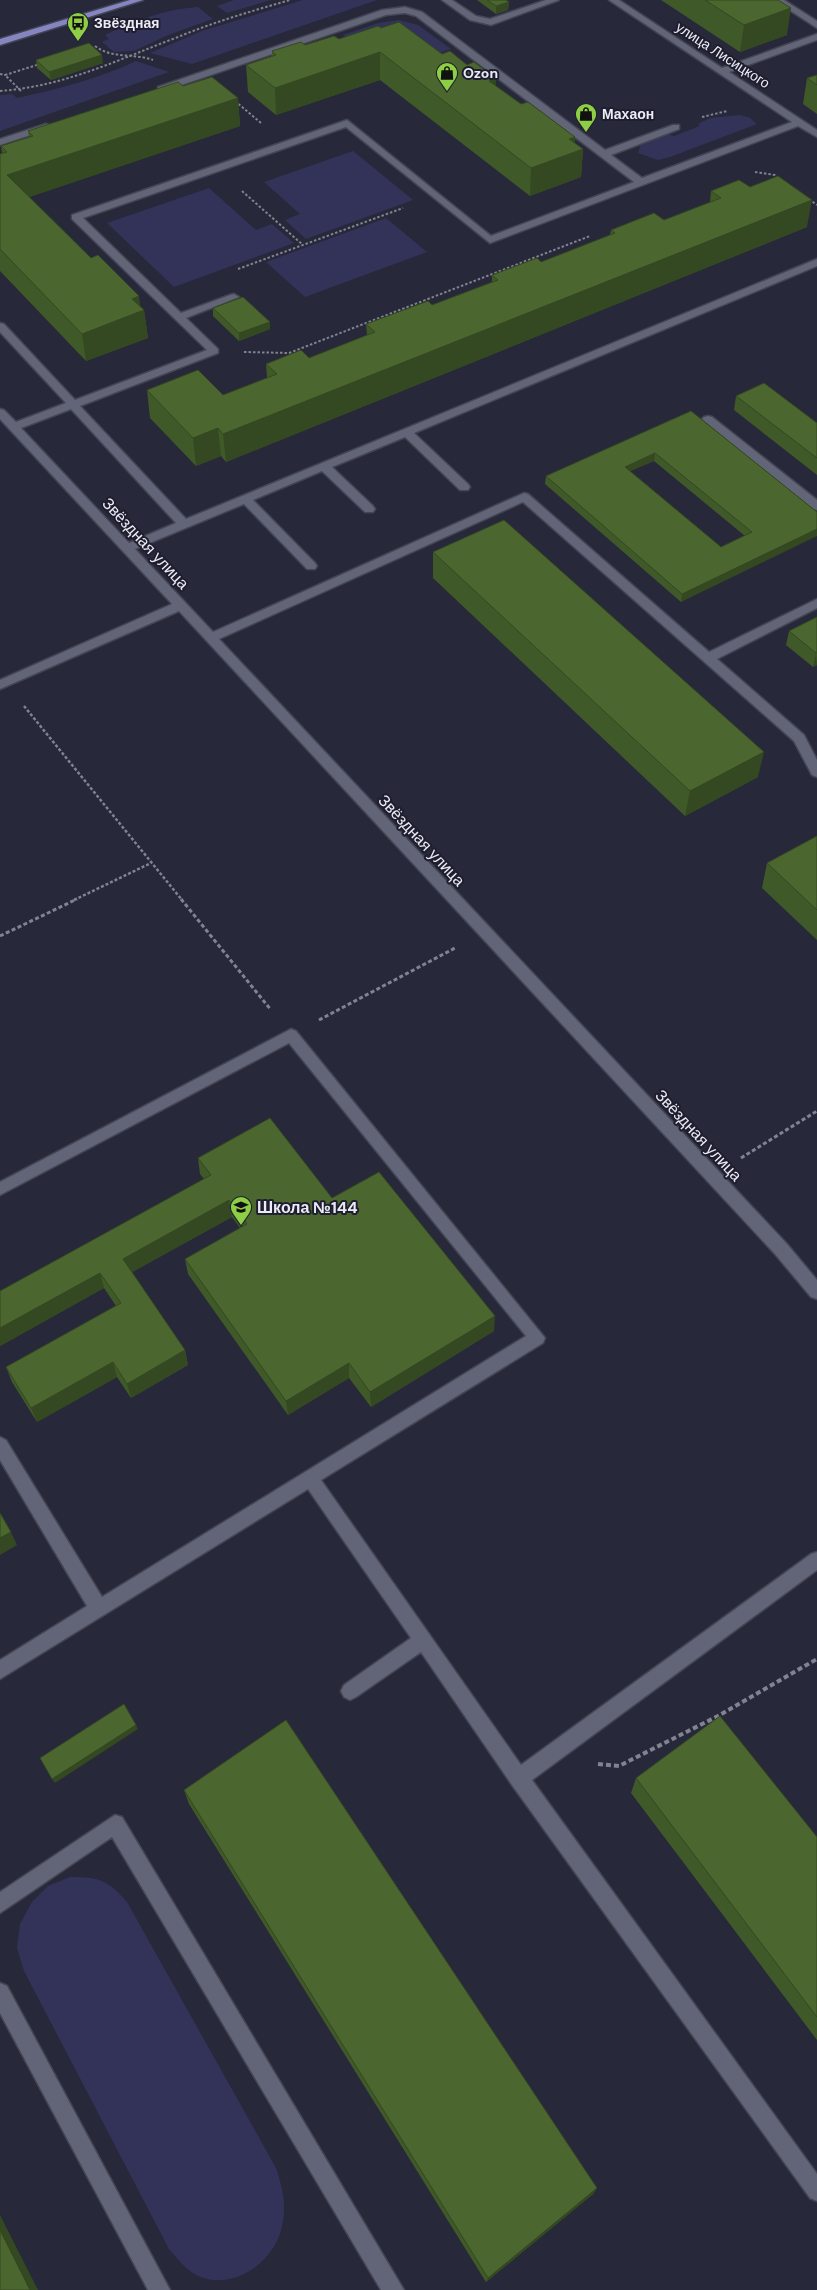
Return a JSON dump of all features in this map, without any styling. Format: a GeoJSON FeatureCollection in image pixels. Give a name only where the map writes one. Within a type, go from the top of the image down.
{"type":"FeatureCollection","features":[{"type":"Feature","properties":{"kind":"main road"},"geometry":{"type":"LineString","coordinates":[[0,42],[140,0]]}},
{"type":"Feature","properties":{"kind":"street"},"geometry":{"type":"LineString","coordinates":[[446,0],[478,21],[491,22],[555,0]]}},
{"type":"Feature","properties":{"kind":"street","name":"улица Лисицкого"},"geometry":{"type":"LineString","coordinates":[[613,0],[817,134]]}},
{"type":"Feature","properties":{"kind":"street"},"geometry":{"type":"LineString","coordinates":[[778,0],[815,21]]}},
{"type":"Feature","properties":{"kind":"street"},"geometry":{"type":"LineString","coordinates":[[149,93],[385,12],[405,10],[419,14],[641,182]]}},
{"type":"Feature","properties":{"kind":"street"},"geometry":{"type":"LineString","coordinates":[[722,72],[817,37]]}},
{"type":"Feature","properties":{"kind":"street"},"geometry":{"type":"LineString","coordinates":[[14,427],[214,351],[76,217],[347,123],[490,240],[799,122]]}},
{"type":"Feature","properties":{"kind":"street"},"geometry":{"type":"LineString","coordinates":[[0,142],[56,124]]}},
{"type":"Feature","properties":{"kind":"street"},"geometry":{"type":"LineString","coordinates":[[604,154],[676,127]]}},
{"type":"Feature","properties":{"kind":"street"},"geometry":{"type":"LineString","coordinates":[[126,548],[817,262]]}},
{"type":"Feature","properties":{"kind":"street"},"geometry":{"type":"LineString","coordinates":[[179,317],[234,296]]}},
{"type":"Feature","properties":{"kind":"street"},"geometry":{"type":"LineString","coordinates":[[0,326],[184,524]]}},
{"type":"Feature","properties":{"kind":"street","name":"Звёздная улица"},"geometry":{"type":"LineString","coordinates":[[0,412],[483,932],[781,1249],[817,1292]]}},
{"type":"Feature","properties":{"kind":"street"},"geometry":{"type":"LineString","coordinates":[[708,419],[817,506]]}},
{"type":"Feature","properties":{"kind":"street"},"geometry":{"type":"LineString","coordinates":[[406,432],[464,487]]}},
{"type":"Feature","properties":{"kind":"street"},"geometry":{"type":"LineString","coordinates":[[324,466],[369,509]]}},
{"type":"Feature","properties":{"kind":"street"},"geometry":{"type":"LineString","coordinates":[[211,638],[524,497],[799,738],[817,772]]}},
{"type":"Feature","properties":{"kind":"street"},"geometry":{"type":"LineString","coordinates":[[245,498],[311,566]]}},
{"type":"Feature","properties":{"kind":"street"},"geometry":{"type":"LineString","coordinates":[[708,658],[817,603]]}},
{"type":"Feature","properties":{"kind":"street"},"geometry":{"type":"LineString","coordinates":[[3,684],[181,605]]}},
{"type":"Feature","properties":{"kind":"street"},"geometry":{"type":"LineString","coordinates":[[0,1189],[291,1035],[536,1338],[0,1670]]}},
{"type":"Feature","properties":{"kind":"street"},"geometry":{"type":"LineString","coordinates":[[0,1445],[99,1609]]}},
{"type":"Feature","properties":{"kind":"street"},"geometry":{"type":"LineString","coordinates":[[310,1478],[519,1778],[817,2190]]}},
{"type":"Feature","properties":{"kind":"street"},"geometry":{"type":"LineString","coordinates":[[519,1778],[817,1560]]}},
{"type":"Feature","properties":{"kind":"street"},"geometry":{"type":"LineString","coordinates":[[350,1691],[423,1640]]}},
{"type":"Feature","properties":{"kind":"street"},"geometry":{"type":"LineString","coordinates":[[0,1903],[115,1824],[393,2290]]}},
{"type":"Feature","properties":{"kind":"street"},"geometry":{"type":"LineString","coordinates":[[0,1993],[159,2290]]}},
{"type":"Feature","properties":{"kind":"path"},"geometry":{"type":"LineString","coordinates":[[0,91],[21,90],[102,69],[174,38],[290,0]]}},
{"type":"Feature","properties":{"kind":"path"},"geometry":{"type":"LineString","coordinates":[[87,49],[95,46],[103,53],[116,56],[135,55]]}},
{"type":"Feature","properties":{"kind":"path"},"geometry":{"type":"LineString","coordinates":[[0,74],[5,75],[43,63]]}},
{"type":"Feature","properties":{"kind":"path"},"geometry":{"type":"LineString","coordinates":[[5,75],[21,90]]}},
{"type":"Feature","properties":{"kind":"path"},"geometry":{"type":"LineString","coordinates":[[204,75],[286,144]]}},
{"type":"Feature","properties":{"kind":"path"},"geometry":{"type":"LineString","coordinates":[[676,127],[717,113],[772,104]]}},
{"type":"Feature","properties":{"kind":"path"},"geometry":{"type":"LineString","coordinates":[[217,169],[303,245]]}},
{"type":"Feature","properties":{"kind":"path"},"geometry":{"type":"LineString","coordinates":[[747,175],[755,172],[775,175],[782,180]]}},
{"type":"Feature","properties":{"kind":"path"},"geometry":{"type":"LineString","coordinates":[[803,195],[817,205]]}},
{"type":"Feature","properties":{"kind":"path"},"geometry":{"type":"LineString","coordinates":[[231,271],[436,196]]}},
{"type":"Feature","properties":{"kind":"path"},"geometry":{"type":"LineString","coordinates":[[214,351],[289,353],[593,235]]}},
{"type":"Feature","properties":{"kind":"path"},"geometry":{"type":"LineString","coordinates":[[3,684],[291,1035],[483,932]]}},
{"type":"Feature","properties":{"kind":"path"},"geometry":{"type":"LineString","coordinates":[[0,936],[151,863]]}},
{"type":"Feature","properties":{"kind":"path"},"geometry":{"type":"LineString","coordinates":[[713,1176],[817,1111]]}},
{"type":"Feature","properties":{"kind":"path"},"geometry":{"type":"LineString","coordinates":[[546,1759],[619,1766],[718,1716],[817,1659]]}},
{"type":"Feature","properties":{"kind":"shaded area"},"geometry":{"type":"Polygon","coordinates":[[[234,0],[271,0],[227,13],[217,6],[234,0]]]}},
{"type":"Feature","properties":{"kind":"shaded area"},"geometry":{"type":"Polygon","coordinates":[[[303,0],[377,0],[192,64],[150,53],[202,31],[303,0]]]}},
{"type":"Feature","properties":{"kind":"shaded area"},"geometry":{"type":"Polygon","coordinates":[[[198,7],[213,19],[168,35],[134,51],[114,52],[102,42],[109,39],[105,35],[139,21],[173,10],[198,7]]]}},
{"type":"Feature","properties":{"kind":"shaded area"},"geometry":{"type":"Polygon","coordinates":[[[399,20],[418,25],[451,49],[427,57],[364,51],[343,35],[378,23],[399,20]]]}},
{"type":"Feature","properties":{"kind":"shaded area"},"geometry":{"type":"Polygon","coordinates":[[[136,61],[169,72],[0,131],[0,95],[12,94],[17,98],[48,91],[78,83],[136,61]]]}},
{"type":"Feature","properties":{"kind":"shaded area"},"geometry":{"type":"Polygon","coordinates":[[[740,115],[750,118],[757,124],[658,160],[638,153],[641,144],[668,134],[674,136],[700,126],[698,124],[710,118],[740,115]]]}},
{"type":"Feature","properties":{"kind":"shaded area"},"geometry":{"type":"Polygon","coordinates":[[[353,151],[413,200],[306,239],[285,220],[300,214],[264,182],[353,151]]]}},
{"type":"Feature","properties":{"kind":"shaded area"},"geometry":{"type":"Polygon","coordinates":[[[209,188],[256,230],[272,224],[294,243],[174,287],[107,223],[209,188]]]}},
{"type":"Feature","properties":{"kind":"shaded area"},"geometry":{"type":"Polygon","coordinates":[[[386,218],[427,252],[305,297],[266,262],[386,218]]]}},
{"type":"Feature","properties":{"kind":"shaded area"},"geometry":{"type":"Polygon","coordinates":[[[70,1877],[102,1881],[114,1889],[127,1902],[276,2168],[284,2201],[284,2214],[280,2234],[267,2256],[246,2273],[234,2278],[207,2279],[195,2274],[186,2267],[169,2249],[24,1971],[17,1948],[20,1924],[32,1902],[48,1886],[70,1877]]]}},
{"type":"Feature","properties":{"kind":"building"},"geometry":{"type":"Polygon","coordinates":[[[487,0],[506,0],[509,2],[496,6],[487,0]]]}},
{"type":"Feature","properties":{"kind":"building"},"geometry":{"type":"Polygon","coordinates":[[[705,0],[778,0],[791,8],[744,25],[705,0]]]}},
{"type":"Feature","properties":{"kind":"building"},"geometry":{"type":"Polygon","coordinates":[[[399,22],[442,54],[450,51],[467,65],[474,62],[496,79],[489,81],[521,104],[528,102],[575,137],[569,139],[583,149],[531,168],[380,52],[275,88],[246,65],[276,55],[272,51],[301,42],[305,45],[334,36],[339,39],[378,26],[381,28],[399,22]]]}},
{"type":"Feature","properties":{"kind":"building"},"geometry":{"type":"Polygon","coordinates":[[[89,43],[102,55],[49,72],[36,60],[89,43]]]}},
{"type":"Feature","properties":{"kind":"building"},"geometry":{"type":"Polygon","coordinates":[[[817,75],[817,85],[807,78],[817,75]]]}},
{"type":"Feature","properties":{"kind":"building"},"geometry":{"type":"Polygon","coordinates":[[[212,77],[238,98],[7,175],[91,258],[98,255],[139,296],[132,299],[144,310],[82,334],[0,249],[0,154],[7,152],[1,146],[33,136],[28,131],[178,82],[183,86],[212,77]]]}},
{"type":"Feature","properties":{"kind":"building"},"geometry":{"type":"Polygon","coordinates":[[[778,176],[812,200],[223,434],[218,428],[193,438],[147,390],[198,370],[223,395],[277,374],[266,364],[301,350],[309,358],[375,332],[366,324],[428,301],[432,305],[498,280],[492,275],[537,258],[541,262],[615,233],[611,230],[654,213],[664,220],[721,198],[711,191],[739,180],[750,187],[778,176]]]}},
{"type":"Feature","properties":{"kind":"building"},"geometry":{"type":"Polygon","coordinates":[[[243,297],[270,322],[239,333],[213,308],[243,297]]]}},
{"type":"Feature","properties":{"kind":"building"},"geometry":{"type":"Polygon","coordinates":[[[764,383],[817,423],[817,458],[736,396],[764,383]]]}},
{"type":"Feature","properties":{"kind":"building"},"geometry":{"type":"Polygon","coordinates":[[[691,411],[817,512],[817,529],[682,594],[546,476],[691,411]],[[655,453],[625,467],[721,547],[752,532],[655,453]]]}},
{"type":"Feature","properties":{"kind":"building"},"geometry":{"type":"Polygon","coordinates":[[[504,520],[764,752],[690,791],[433,552],[504,520]]]}},
{"type":"Feature","properties":{"kind":"building"},"geometry":{"type":"Polygon","coordinates":[[[817,617],[817,653],[816,653],[789,631],[817,617]]]}},
{"type":"Feature","properties":{"kind":"building"},"geometry":{"type":"Polygon","coordinates":[[[817,836],[817,910],[767,863],[817,836]]]}},
{"type":"Feature","properties":{"kind":"building"},"geometry":{"type":"Polygon","coordinates":[[[270,1118],[332,1198],[379,1172],[495,1316],[370,1392],[349,1363],[286,1401],[185,1259],[247,1224],[229,1200],[123,1259],[185,1350],[127,1384],[113,1362],[31,1408],[6,1367],[121,1303],[100,1273],[0,1328],[0,1291],[211,1175],[198,1158],[270,1118]]]}},
{"type":"Feature","properties":{"kind":"building"},"geometry":{"type":"Polygon","coordinates":[[[0,1513],[11,1532],[0,1538],[0,1513]]]}},
{"type":"Feature","properties":{"kind":"building"},"geometry":{"type":"Polygon","coordinates":[[[124,1704],[136,1725],[52,1779],[40,1758],[124,1704]]]}},
{"type":"Feature","properties":{"kind":"building"},"geometry":{"type":"Polygon","coordinates":[[[720,1716],[817,1837],[817,2017],[636,1778],[720,1716]]]}},
{"type":"Feature","properties":{"kind":"building"},"geometry":{"type":"Polygon","coordinates":[[[286,1720],[597,2188],[488,2278],[184,1790],[286,1720]]]}},
{"type":"Feature","properties":{"kind":"building"},"geometry":{"type":"Polygon","coordinates":[[[0,2230],[30,2290],[0,2290],[0,2230]]]}},
{"type":"Feature","properties":{"kind":"place","name":"Звёздная"},"geometry":{"type":"Point","coordinates":[78,42]}},
{"type":"Feature","properties":{"kind":"place","name":"Ozon"},"geometry":{"type":"Point","coordinates":[447,92]}},
{"type":"Feature","properties":{"kind":"place","name":"Махаон"},"geometry":{"type":"Point","coordinates":[586,133]}},
{"type":"Feature","properties":{"kind":"place","name":"Школа №144"},"geometry":{"type":"Point","coordinates":[241,1226]}}]}
